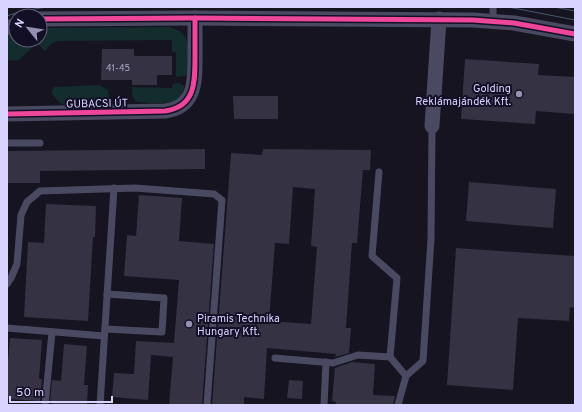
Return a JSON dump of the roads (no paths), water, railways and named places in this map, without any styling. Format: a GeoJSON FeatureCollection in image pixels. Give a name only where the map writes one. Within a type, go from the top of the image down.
{"type":"FeatureCollection","features":[{"type":"Feature","properties":{"kind":"street"},"geometry":{"type":"LineString","coordinates":[[48,19],[439,19],[493,14],[514,23],[575,34]]}},
{"type":"Feature","properties":{"kind":"street","name":"GUBACSI ÚT"},"geometry":{"type":"LineString","coordinates":[[7,114],[176,110],[185,103],[192,93],[195,82],[195,18]]}},
{"type":"Feature","properties":{"kind":"street"},"geometry":{"type":"LineString","coordinates":[[432,126],[439,19]]}},
{"type":"Feature","properties":{"kind":"lane"},"geometry":{"type":"LineString","coordinates":[[398,405],[406,376],[423,361],[431,239],[432,126]]}},
{"type":"Feature","properties":{"kind":"lane"},"geometry":{"type":"LineString","coordinates":[[7,143],[40,143]]}},
{"type":"Feature","properties":{"kind":"lane"},"geometry":{"type":"LineString","coordinates":[[379,172],[372,256],[398,278],[390,357],[406,376]]}},
{"type":"Feature","properties":{"kind":"lane"},"geometry":{"type":"LineString","coordinates":[[100,405],[114,188]]}},
{"type":"Feature","properties":{"kind":"lane"},"geometry":{"type":"LineString","coordinates":[[7,284],[17,264],[21,215],[27,202],[40,191],[135,188],[214,194],[222,200],[207,405]]}},
{"type":"Feature","properties":{"kind":"lane"},"geometry":{"type":"LineString","coordinates":[[7,328],[52,332],[162,332],[164,298],[107,294]]}},
{"type":"Feature","properties":{"kind":"lane"},"geometry":{"type":"LineString","coordinates":[[46,405],[52,332]]}},
{"type":"Feature","properties":{"kind":"lane"},"geometry":{"type":"LineString","coordinates":[[275,358],[333,363],[358,355],[390,357]]}},
{"type":"Feature","properties":{"kind":"lane"},"geometry":{"type":"LineString","coordinates":[[324,405],[326,362]]}},
{"type":"Feature","properties":{"kind":"tram line"},"geometry":{"type":"LineString","coordinates":[[7,16],[22,11],[47,7]]}},
{"type":"Feature","properties":{"kind":"tram line"},"geometry":{"type":"LineString","coordinates":[[508,7],[575,20]]}},
{"type":"Feature","properties":{"kind":"tram line"},"geometry":{"type":"LineString","coordinates":[[554,7],[575,11]]}},
{"type":"Feature","properties":{"kind":"place","name":"Golding Reklámajándék Kft."},"geometry":{"type":"Point","coordinates":[519,94]}},
{"type":"Feature","properties":{"kind":"place","name":"Piramis Technika Hungary Kft."},"geometry":{"type":"Point","coordinates":[189,324]}}]}
